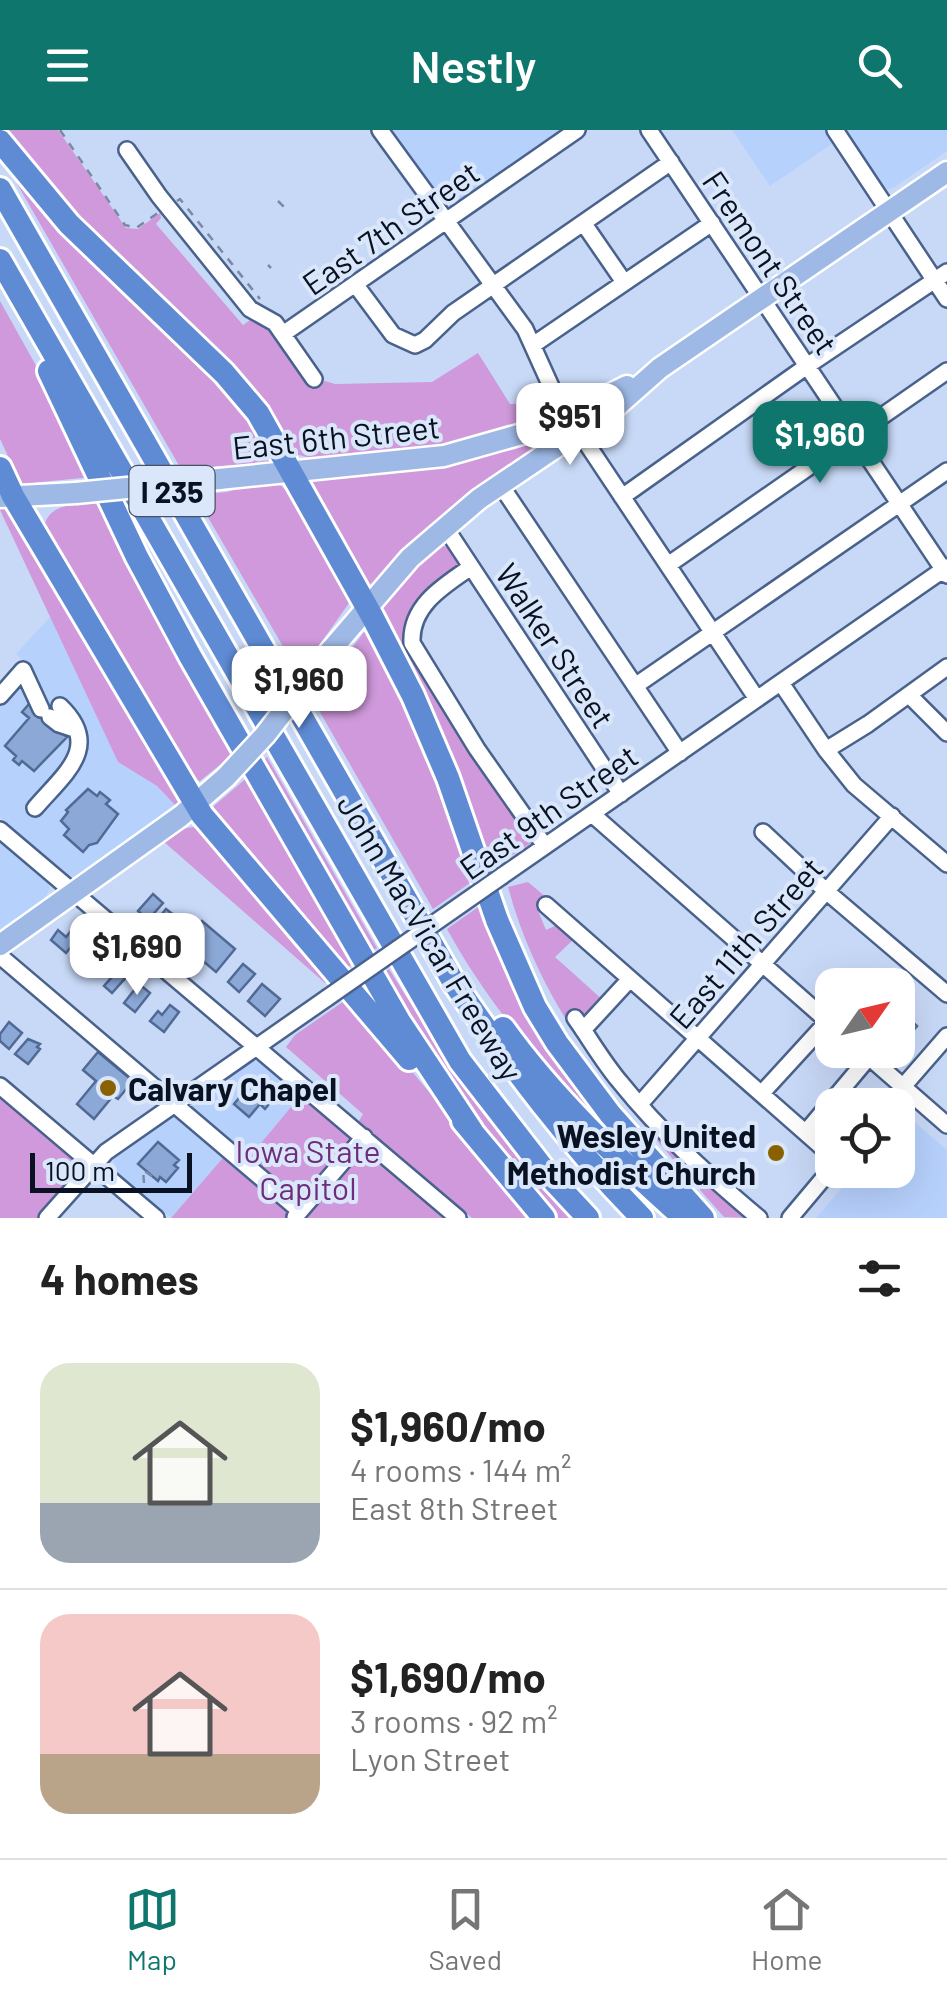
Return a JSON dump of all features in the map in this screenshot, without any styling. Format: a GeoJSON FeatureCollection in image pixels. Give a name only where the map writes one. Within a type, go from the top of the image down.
{"type":"FeatureCollection","features":[{"type":"Feature","properties":{"kind":"highway"},"geometry":{"type":"LineString","coordinates":[[0,140],[69,224],[246,398],[367,607],[433,739],[497,920],[535,1006],[557,1043],[610,1114],[703,1218]]}},
{"type":"Feature","properties":{"kind":"highway","name":"John MacVicar Freeway"},"geometry":{"type":"LineString","coordinates":[[0,189],[440,958],[482,1025],[561,1130],[642,1218]]}},
{"type":"Feature","properties":{"kind":"highway","name":"John MacVicar Freeway"},"geometry":{"type":"LineString","coordinates":[[0,260],[460,1062],[548,1176],[588,1218]]}},
{"type":"Feature","properties":{"kind":"highway"},"geometry":{"type":"LineString","coordinates":[[24,302],[44,361],[137,558],[389,1005],[472,1132]]}},
{"type":"Feature","properties":{"kind":"highway"},"geometry":{"type":"LineString","coordinates":[[0,468],[6,497],[195,804],[544,1218]]}},
{"type":"Feature","properties":{"kind":"highway"},"geometry":{"type":"LineString","coordinates":[[346,792],[510,1038],[596,1137],[684,1218]]}},
{"type":"Feature","properties":{"kind":"main road","name":"East 6th Street"},"geometry":{"type":"LineString","coordinates":[[6,497],[444,456],[572,425],[947,172]]}},
{"type":"Feature","properties":{"kind":"main road"},"geometry":{"type":"LineString","coordinates":[[0,945],[195,804],[226,777],[251,752],[410,558],[572,425]]}},
{"type":"Feature","properties":{"kind":"street"},"geometry":{"type":"LineString","coordinates":[[380,130],[494,284],[533,344],[572,425],[757,699]]}},
{"type":"Feature","properties":{"kind":"street","name":"East 7th Street"},"geometry":{"type":"LineString","coordinates":[[283,334],[577,130]]}},
{"type":"Feature","properties":{"kind":"street","name":"Fremont Street"},"geometry":{"type":"LineString","coordinates":[[649,130],[946,571]]}},
{"type":"Feature","properties":{"kind":"street"},"geometry":{"type":"LineString","coordinates":[[835,130],[890,212],[941,276],[947,299]]}},
{"type":"Feature","properties":{"kind":"street"},"geometry":{"type":"LineString","coordinates":[[127,150],[250,309],[275,322],[314,379]]}},
{"type":"Feature","properties":{"kind":"street"},"geometry":{"type":"LineString","coordinates":[[355,284],[383,325],[399,340],[416,345],[494,284],[670,162]]}},
{"type":"Feature","properties":{"kind":"street"},"geometry":{"type":"LineString","coordinates":[[533,344],[712,223]]}},
{"type":"Feature","properties":{"kind":"street"},"geometry":{"type":"LineString","coordinates":[[584,224],[624,282]]}},
{"type":"Feature","properties":{"kind":"street"},"geometry":{"type":"LineString","coordinates":[[622,497],[941,276]]}},
{"type":"Feature","properties":{"kind":"street"},"geometry":{"type":"LineString","coordinates":[[668,565],[947,371]]}},
{"type":"Feature","properties":{"kind":"street"},"geometry":{"type":"LineString","coordinates":[[636,686],[947,471]]}},
{"type":"Feature","properties":{"kind":"street"},"geometry":{"type":"LineString","coordinates":[[500,484],[680,753]]}},
{"type":"Feature","properties":{"kind":"street","name":"Walker Street"},"geometry":{"type":"LineString","coordinates":[[445,527],[621,794]]}},
{"type":"Feature","properties":{"kind":"street"},"geometry":{"type":"LineString","coordinates":[[471,567],[436,593],[417,614],[411,630],[412,644],[434,683],[545,846]]}},
{"type":"Feature","properties":{"kind":"street","name":"East 9th Street"},"geometry":{"type":"LineString","coordinates":[[47,1218],[112,1147],[946,571]]}},
{"type":"Feature","properties":{"kind":"street"},"geometry":{"type":"LineString","coordinates":[[826,750],[947,666]]}},
{"type":"Feature","properties":{"kind":"street"},"geometry":{"type":"LineString","coordinates":[[0,696],[26,674],[51,708],[77,730],[82,742],[63,776],[35,808]]}},
{"type":"Feature","properties":{"kind":"street"},"geometry":{"type":"LineString","coordinates":[[781,683],[854,785],[947,864]]}},
{"type":"Feature","properties":{"kind":"street"},"geometry":{"type":"LineString","coordinates":[[909,695],[947,733]]}},
{"type":"Feature","properties":{"kind":"street"},"geometry":{"type":"LineString","coordinates":[[592,814],[815,1010]]}},
{"type":"Feature","properties":{"kind":"street","name":"East 11th Street"},"geometry":{"type":"LineString","coordinates":[[640,1104],[892,816]]}},
{"type":"Feature","properties":{"kind":"street"},"geometry":{"type":"LineString","coordinates":[[0,830],[458,1218]]}},
{"type":"Feature","properties":{"kind":"street"},"geometry":{"type":"LineString","coordinates":[[763,832],[947,994]]}},
{"type":"Feature","properties":{"kind":"street"},"geometry":{"type":"LineString","coordinates":[[546,905],[628,982],[698,1037],[815,1140]]}},
{"type":"Feature","properties":{"kind":"street"},"geometry":{"type":"LineString","coordinates":[[0,956],[297,1215],[364,1137]]}},
{"type":"Feature","properties":{"kind":"street"},"geometry":{"type":"LineString","coordinates":[[628,982],[579,1024],[620,1083],[708,1175],[759,1218]]}},
{"type":"Feature","properties":{"kind":"street"},"geometry":{"type":"LineString","coordinates":[[903,1086],[947,1036]]}},
{"type":"Feature","properties":{"kind":"street"},"geometry":{"type":"LineString","coordinates":[[762,1093],[815,1038]]}},
{"type":"Feature","properties":{"kind":"street"},"geometry":{"type":"LineString","coordinates":[[806,1132],[854,1068]]}},
{"type":"Feature","properties":{"kind":"street"},"geometry":{"type":"LineString","coordinates":[[882,1068],[947,1125]]}},
{"type":"Feature","properties":{"kind":"street"},"geometry":{"type":"LineString","coordinates":[[0,1086],[156,1218]]}},
{"type":"Feature","properties":{"kind":"street"},"geometry":{"type":"LineString","coordinates":[[790,1218],[815,1188]]}},
{"type":"Feature","properties":{"kind":"path"},"geometry":{"type":"LineString","coordinates":[[60,130],[125,225],[136,228],[159,212]]}},
{"type":"Feature","properties":{"kind":"path"},"geometry":{"type":"LineString","coordinates":[[180,199],[258,293],[262,305]]}},
{"type":"Feature","properties":{"kind":"path"},"geometry":{"type":"LineString","coordinates":[[278,202],[285,208]]}},
{"type":"Feature","properties":{"kind":"path"},"geometry":{"type":"LineString","coordinates":[[142,1170],[153,1178],[145,1184],[142,1170]]}},
{"type":"Feature","properties":{"kind":"shaded area"},"geometry":{"type":"Polygon","coordinates":[[[391,130],[564,130],[448,208],[391,130]]]}},
{"type":"Feature","properties":{"kind":"shaded area"},"geometry":{"type":"Polygon","coordinates":[[[732,130],[947,130],[947,151],[885,190],[845,135],[770,186],[732,130]]]}},
{"type":"Feature","properties":{"kind":"shaded area"},"geometry":{"type":"Polygon","coordinates":[[[50,617],[118,762],[157,786],[177,807],[75,877],[0,817],[0,705],[32,669],[16,654],[50,617]]]}},
{"type":"Feature","properties":{"kind":"shaded area"},"geometry":{"type":"Polygon","coordinates":[[[0,841],[47,881],[50,888],[45,898],[0,930],[0,841]]]}},
{"type":"Feature","properties":{"kind":"shaded area"},"geometry":{"type":"Polygon","coordinates":[[[255,1061],[265,1064],[301,1095],[247,1160],[227,1153],[171,1218],[115,1170],[113,1159],[255,1061]]]}},
{"type":"Feature","properties":{"kind":"shaded area"},"geometry":{"type":"Polygon","coordinates":[[[915,1123],[947,1150],[947,1218],[816,1218],[842,1188],[915,1188],[915,1123]]]}},
{"type":"Feature","properties":{"kind":"green space"},"geometry":{"type":"Polygon","coordinates":[[[3,130],[58,130],[126,228],[138,229],[160,213],[156,224],[243,325],[250,320],[270,329],[312,389],[325,381],[432,382],[478,353],[510,404],[551,402],[549,416],[484,440],[394,455],[310,458],[292,453],[19,155],[3,130]]]}},
{"type":"Feature","properties":{"kind":"green space"},"geometry":{"type":"Polygon","coordinates":[[[16,173],[218,381],[243,411],[275,462],[181,469],[12,175],[16,173]]]}},
{"type":"Feature","properties":{"kind":"green space"},"geometry":{"type":"Polygon","coordinates":[[[0,301],[92,477],[21,484],[0,439],[0,301]]]}},
{"type":"Feature","properties":{"kind":"green space"},"geometry":{"type":"Polygon","coordinates":[[[552,433],[489,482],[370,593],[306,478],[552,433]]]}},
{"type":"Feature","properties":{"kind":"green space"},"geometry":{"type":"Polygon","coordinates":[[[258,482],[278,483],[291,496],[337,572],[349,603],[299,674],[195,495],[227,492],[258,482]]]}},
{"type":"Feature","properties":{"kind":"green space"},"geometry":{"type":"Polygon","coordinates":[[[104,503],[237,751],[200,781],[192,778],[44,526],[60,508],[104,503]]]}},
{"type":"Feature","properties":{"kind":"green space"},"geometry":{"type":"Polygon","coordinates":[[[11,505],[185,801],[177,807],[157,786],[118,762],[0,510],[0,506],[11,505]]]}},
{"type":"Feature","properties":{"kind":"green space"},"geometry":{"type":"Polygon","coordinates":[[[438,543],[450,549],[463,568],[421,603],[406,632],[536,840],[489,870],[380,615],[381,603],[438,543]]]}},
{"type":"Feature","properties":{"kind":"green space"},"geometry":{"type":"Polygon","coordinates":[[[367,628],[409,706],[477,878],[433,909],[313,700],[367,628]]]}},
{"type":"Feature","properties":{"kind":"green space"},"geometry":{"type":"Polygon","coordinates":[[[267,757],[377,948],[368,953],[260,764],[267,757]]]}},
{"type":"Feature","properties":{"kind":"green space"},"geometry":{"type":"Polygon","coordinates":[[[249,776],[356,962],[344,970],[208,811],[249,776]]]}},
{"type":"Feature","properties":{"kind":"green space"},"geometry":{"type":"Polygon","coordinates":[[[193,827],[209,836],[332,978],[325,983],[163,841],[181,829],[193,827]]]}},
{"type":"Feature","properties":{"kind":"green space"},"geometry":{"type":"Polygon","coordinates":[[[528,882],[547,898],[536,906],[546,930],[561,923],[576,937],[555,957],[604,1001],[582,1021],[576,1014],[567,1019],[596,1062],[750,1218],[724,1217],[625,1103],[569,1024],[524,936],[508,887],[528,882]]]}},
{"type":"Feature","properties":{"kind":"green space"},"geometry":{"type":"Polygon","coordinates":[[[484,903],[500,946],[671,1196],[549,1071],[470,967],[447,929],[484,903]]]}},
{"type":"Feature","properties":{"kind":"green space"},"geometry":{"type":"Polygon","coordinates":[[[389,969],[476,1098],[573,1218],[557,1218],[488,1137],[380,976],[389,969]]]}},
{"type":"Feature","properties":{"kind":"green space"},"geometry":{"type":"Polygon","coordinates":[[[350,997],[534,1218],[472,1218],[359,1121],[363,1114],[286,1047],[295,1035],[350,997]]]}},
{"type":"Feature","properties":{"kind":"green space","name":"Iowa State Capitol"},"geometry":{"type":"Polygon","coordinates":[[[301,1095],[443,1218],[171,1218],[228,1152],[247,1160],[301,1095]]]}},
{"type":"Feature","properties":{"kind":"green space"},"geometry":{"type":"Polygon","coordinates":[[[0,1096],[72,1159],[67,1181],[40,1211],[48,1218],[0,1218],[0,1096]]]}},
{"type":"Feature","properties":{"kind":"building"},"geometry":{"type":"Polygon","coordinates":[[[29,704],[67,737],[34,771],[22,761],[19,765],[13,760],[16,756],[5,746],[29,718],[22,712],[29,704]]]}},
{"type":"Feature","properties":{"kind":"building"},"geometry":{"type":"Polygon","coordinates":[[[88,789],[110,800],[106,804],[118,814],[97,843],[83,852],[64,835],[69,829],[61,821],[66,810],[88,789]]]}},
{"type":"Feature","properties":{"kind":"building"},"geometry":{"type":"Polygon","coordinates":[[[153,894],[163,903],[148,920],[138,911],[153,894]]]}},
{"type":"Feature","properties":{"kind":"building"},"geometry":{"type":"Polygon","coordinates":[[[166,909],[179,919],[164,936],[152,926],[166,909]]]}},
{"type":"Feature","properties":{"kind":"building"},"geometry":{"type":"Polygon","coordinates":[[[202,921],[235,949],[216,972],[183,944],[202,921]]]}},
{"type":"Feature","properties":{"kind":"building"},"geometry":{"type":"Polygon","coordinates":[[[75,926],[83,932],[66,953],[51,940],[58,930],[66,937],[75,926]]]}},
{"type":"Feature","properties":{"kind":"building"},"geometry":{"type":"Polygon","coordinates":[[[89,937],[101,947],[84,969],[71,958],[89,937]]]}},
{"type":"Feature","properties":{"kind":"building"},"geometry":{"type":"Polygon","coordinates":[[[243,964],[255,974],[239,992],[228,982],[243,964]]]}},
{"type":"Feature","properties":{"kind":"building"},"geometry":{"type":"Polygon","coordinates":[[[120,968],[128,975],[112,993],[104,986],[120,968]]]}},
{"type":"Feature","properties":{"kind":"building"},"geometry":{"type":"Polygon","coordinates":[[[139,984],[150,993],[135,1012],[124,1003],[139,984]]]}},
{"type":"Feature","properties":{"kind":"building"},"geometry":{"type":"Polygon","coordinates":[[[262,984],[280,999],[265,1016],[248,1001],[262,984]]]}},
{"type":"Feature","properties":{"kind":"building"},"geometry":{"type":"Polygon","coordinates":[[[170,1005],[179,1012],[164,1032],[150,1021],[170,1005]]]}},
{"type":"Feature","properties":{"kind":"building"},"geometry":{"type":"Polygon","coordinates":[[[9,1022],[22,1033],[9,1049],[0,1041],[0,1034],[9,1022]]]}},
{"type":"Feature","properties":{"kind":"building"},"geometry":{"type":"Polygon","coordinates":[[[28,1039],[40,1044],[40,1049],[28,1064],[15,1054],[28,1039]]]}},
{"type":"Feature","properties":{"kind":"building","name":"Calvary Chapel"},"geometry":{"type":"Polygon","coordinates":[[[98,1052],[133,1081],[118,1099],[113,1096],[94,1119],[77,1104],[96,1081],[83,1070],[98,1052]]]}},
{"type":"Feature","properties":{"kind":"building"},"geometry":{"type":"Polygon","coordinates":[[[254,1080],[274,1098],[265,1109],[260,1104],[249,1117],[234,1104],[254,1080]]]}},
{"type":"Feature","properties":{"kind":"building"},"geometry":{"type":"Polygon","coordinates":[[[158,1142],[179,1160],[174,1165],[178,1168],[166,1182],[160,1177],[158,1181],[138,1164],[158,1142]]]}},
{"type":"Feature","properties":{"kind":"place","name":"Calvary Chapel"},"geometry":{"type":"Point","coordinates":[108,1088]}},
{"type":"Feature","properties":{"kind":"place","name":"Wesley United Methodist Church"},"geometry":{"type":"Point","coordinates":[776,1153]}}]}
